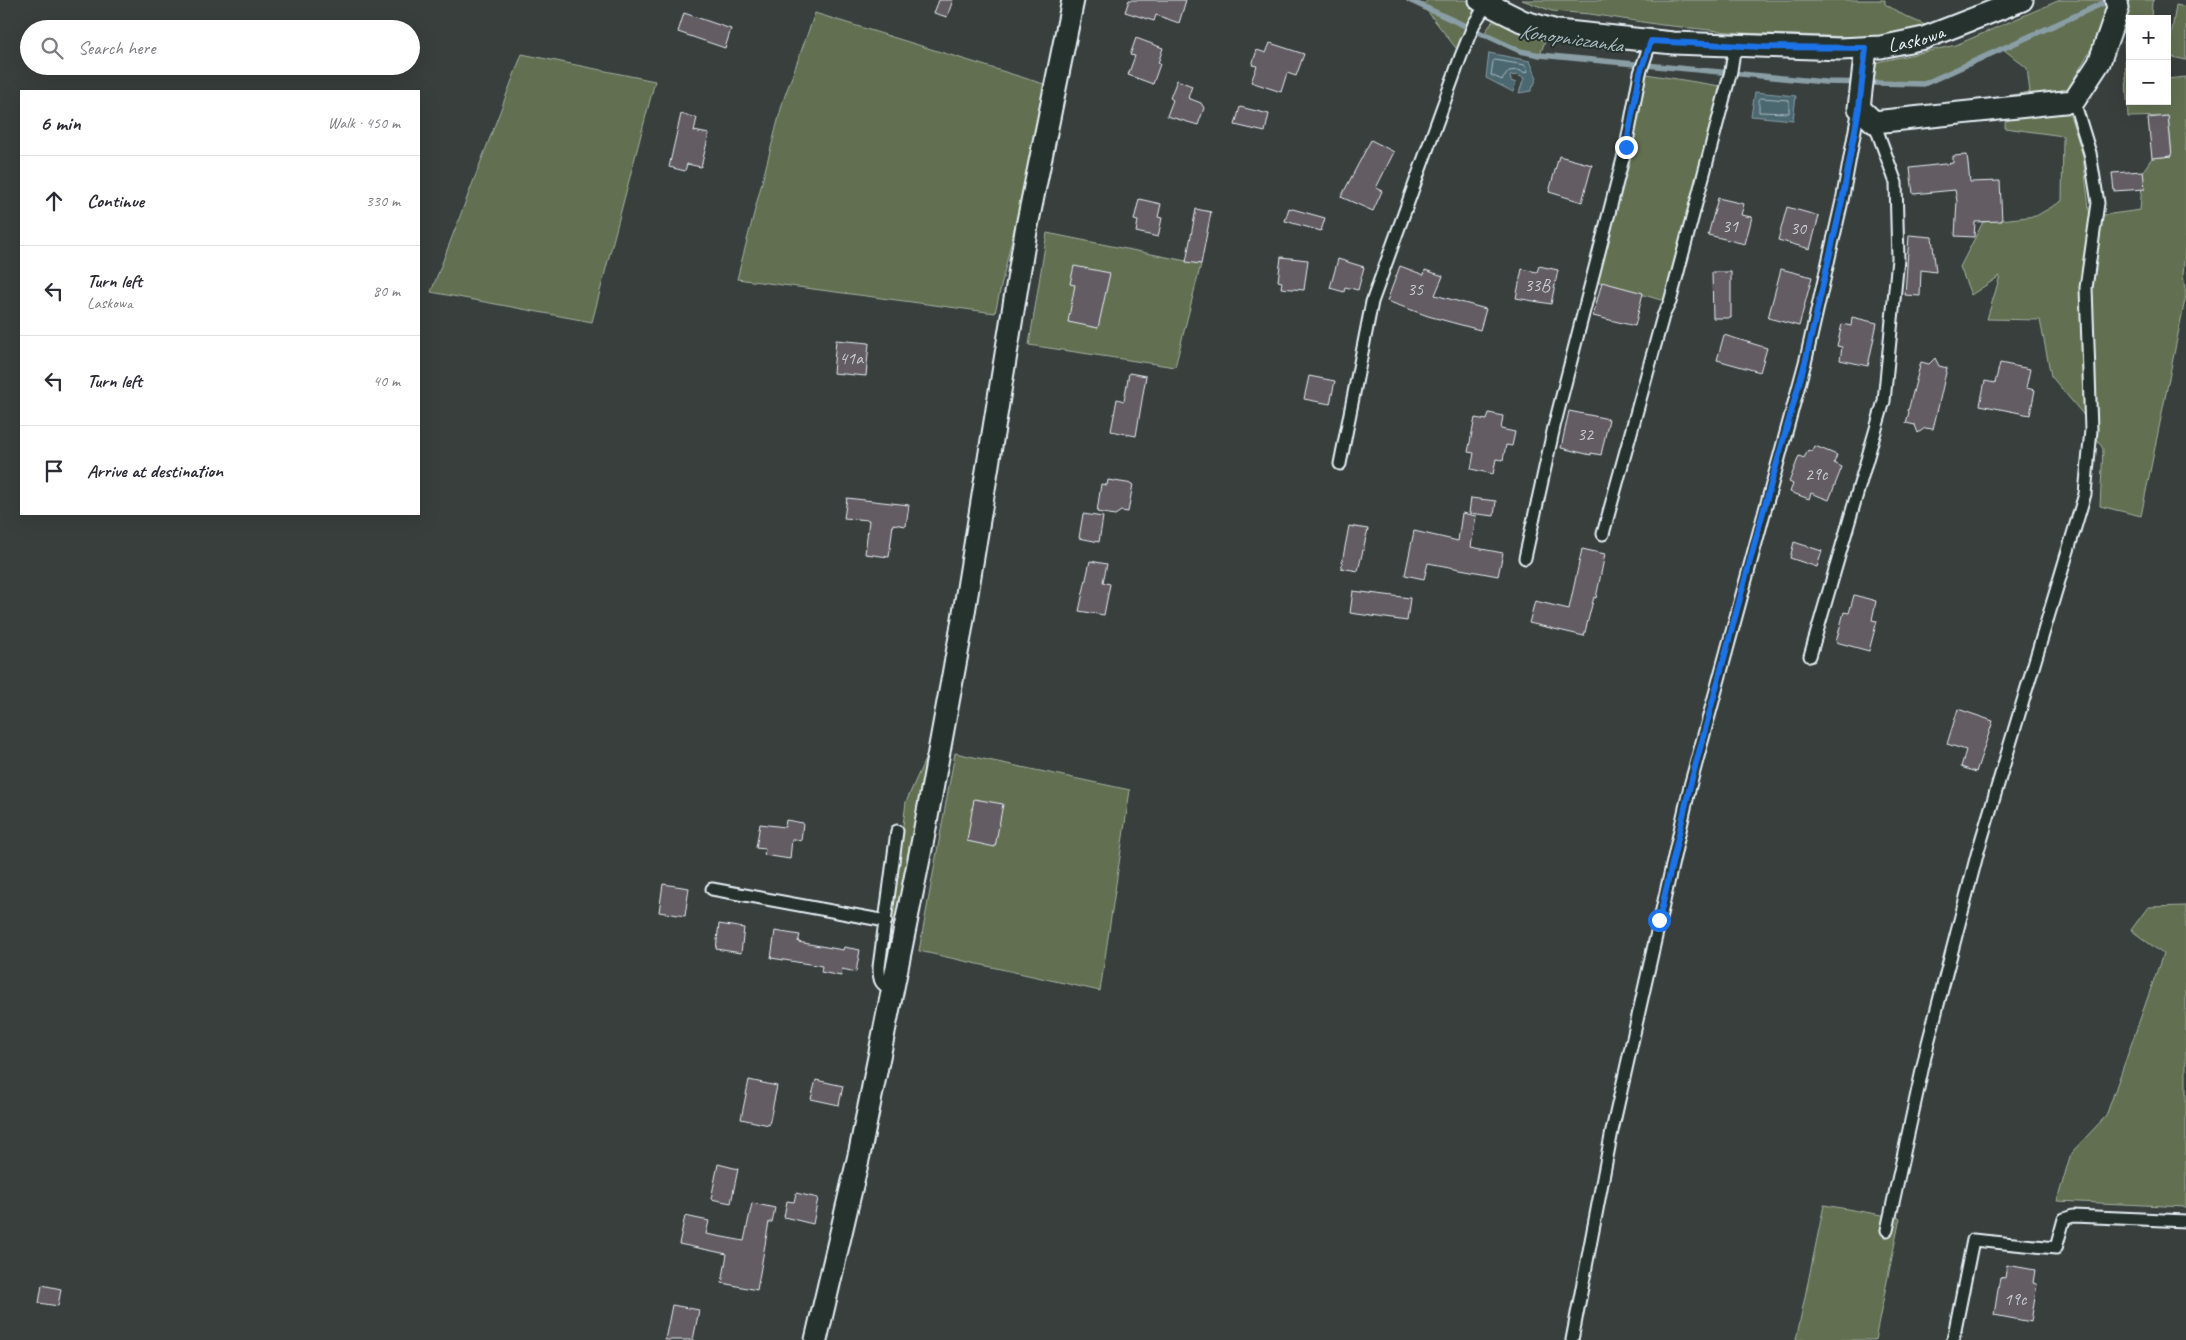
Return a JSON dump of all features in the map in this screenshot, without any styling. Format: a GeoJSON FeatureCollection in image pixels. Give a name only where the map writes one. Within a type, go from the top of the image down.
{"type":"FeatureCollection","features":[{"type":"Feature","properties":{"kind":"street"},"geometry":{"type":"LineString","coordinates":[[816,1340],[860,1151],[923,839],[960,637],[1026,231],[1073,0]]}},
{"type":"Feature","properties":{"kind":"street","name":"Laskowa"},"geometry":{"type":"LineString","coordinates":[[1483,2],[1522,21],[1557,31],[1648,51],[1735,46],[1840,49],[1888,46],[1924,38],[2022,0]]}},
{"type":"Feature","properties":{"kind":"street"},"geometry":{"type":"LineString","coordinates":[[1866,48],[1863,98],[2074,101],[2099,63],[2118,8],[2116,0]]}},
{"type":"Feature","properties":{"kind":"lane"},"geometry":{"type":"LineString","coordinates":[[1340,464],[1372,302],[1468,36],[1483,2]]}},
{"type":"Feature","properties":{"kind":"lane"},"geometry":{"type":"LineString","coordinates":[[1603,534],[1663,316],[1670,302],[1731,71],[1735,46]]}},
{"type":"Feature","properties":{"kind":"lane"},"geometry":{"type":"LineString","coordinates":[[1526,558],[1554,427],[1626,147],[1640,73],[1648,51]]}},
{"type":"Feature","properties":{"kind":"lane"},"geometry":{"type":"LineString","coordinates":[[1810,656],[1884,401],[1898,259],[1896,183],[1863,98]]}},
{"type":"Feature","properties":{"kind":"lane"},"geometry":{"type":"LineString","coordinates":[[1572,1340],[1612,1131],[1690,786],[1806,359],[1863,98]]}},
{"type":"Feature","properties":{"kind":"lane"},"geometry":{"type":"LineString","coordinates":[[1887,1230],[1928,1043],[1978,851],[2085,494],[2092,430],[2086,288],[2098,203],[2090,153],[2074,101]]}},
{"type":"Feature","properties":{"kind":"lane"},"geometry":{"type":"LineString","coordinates":[[892,989],[884,986],[879,979],[879,967],[897,831]]}},
{"type":"Feature","properties":{"kind":"lane"},"geometry":{"type":"LineString","coordinates":[[712,888],[886,921]]}},
{"type":"Feature","properties":{"kind":"lane"},"geometry":{"type":"LineString","coordinates":[[1953,1340],[1973,1240],[2056,1248],[2064,1219],[2074,1216],[2186,1221]]}},
{"type":"Feature","properties":{"kind":"green space"},"geometry":{"type":"Polygon","coordinates":[[[1428,0],[1466,0],[1483,12],[1459,52],[1428,12],[1420,7],[1428,0]]]}},
{"type":"Feature","properties":{"kind":"green space"},"geometry":{"type":"Polygon","coordinates":[[[1522,0],[1885,0],[1885,4],[1925,25],[1914,34],[1883,38],[1739,33],[1552,11],[1522,0]]]}},
{"type":"Feature","properties":{"kind":"green space"},"geometry":{"type":"Polygon","coordinates":[[[2060,0],[2110,0],[2107,21],[2064,96],[2083,156],[2090,217],[2140,210],[2143,171],[2152,158],[2172,156],[2168,116],[2128,117],[2127,105],[2171,105],[2171,79],[2186,77],[2186,235],[2183,275],[2186,295],[2141,516],[2100,506],[2103,449],[2082,413],[2051,376],[2040,320],[1987,319],[2000,276],[1971,295],[1960,267],[1983,222],[2036,216],[2062,201],[2063,136],[2005,128],[2006,96],[2030,92],[2027,68],[2003,49],[1924,84],[1872,83],[1877,62],[1956,45],[2060,0]]]}},
{"type":"Feature","properties":{"kind":"green space"},"geometry":{"type":"Polygon","coordinates":[[[2122,0],[2154,0],[2152,2],[2151,15],[2126,15],[2126,78],[2122,0]]]}},
{"type":"Feature","properties":{"kind":"green space"},"geometry":{"type":"Polygon","coordinates":[[[2176,5],[2186,7],[2186,60],[2171,57],[2171,37],[2176,5]]]}},
{"type":"Feature","properties":{"kind":"green space"},"geometry":{"type":"Polygon","coordinates":[[[815,13],[1047,85],[995,313],[737,279],[783,101],[815,13]]]}},
{"type":"Feature","properties":{"kind":"green space"},"geometry":{"type":"Polygon","coordinates":[[[1495,18],[1546,38],[1540,55],[1520,51],[1483,35],[1495,18]]]}},
{"type":"Feature","properties":{"kind":"green space"},"geometry":{"type":"Polygon","coordinates":[[[522,54],[655,81],[592,322],[431,292],[522,54]]]}},
{"type":"Feature","properties":{"kind":"green space"},"geometry":{"type":"Polygon","coordinates":[[[1640,73],[1726,87],[1668,302],[1592,280],[1640,73]]]}},
{"type":"Feature","properties":{"kind":"green space"},"geometry":{"type":"Polygon","coordinates":[[[1047,233],[1201,264],[1175,367],[1029,345],[1047,233]]]}},
{"type":"Feature","properties":{"kind":"green space"},"geometry":{"type":"Polygon","coordinates":[[[955,753],[1130,790],[1100,991],[919,951],[955,753]]]}},
{"type":"Feature","properties":{"kind":"green space"},"geometry":{"type":"Polygon","coordinates":[[[926,757],[893,949],[888,941],[906,802],[926,757]]]}},
{"type":"Feature","properties":{"kind":"green space"},"geometry":{"type":"Polygon","coordinates":[[[2186,906],[2186,1207],[2057,1201],[2071,1153],[2106,1116],[2163,954],[2131,930],[2148,907],[2186,906]]]}},
{"type":"Feature","properties":{"kind":"green space"},"geometry":{"type":"Polygon","coordinates":[[[1824,1205],[1900,1218],[1875,1340],[1796,1340],[1824,1205]]]}},
{"type":"Feature","properties":{"kind":"water"},"geometry":{"type":"Polygon","coordinates":[[[1489,53],[1530,61],[1537,78],[1531,91],[1519,93],[1524,78],[1517,75],[1510,76],[1511,81],[1516,83],[1513,92],[1486,78],[1489,53]]]}},
{"type":"Feature","properties":{"kind":"water"},"geometry":{"type":"Polygon","coordinates":[[[1755,92],[1796,96],[1793,120],[1751,116],[1755,92]]]}},
{"type":"Feature","properties":{"kind":"building"},"geometry":{"type":"Polygon","coordinates":[[[939,0],[953,0],[947,17],[934,13],[939,0]]]}},
{"type":"Feature","properties":{"kind":"building"},"geometry":{"type":"Polygon","coordinates":[[[1129,0],[1186,0],[1179,23],[1156,15],[1154,21],[1125,12],[1129,0]]]}},
{"type":"Feature","properties":{"kind":"building"},"geometry":{"type":"Polygon","coordinates":[[[684,13],[731,29],[725,48],[678,32],[684,13]]]}},
{"type":"Feature","properties":{"kind":"building"},"geometry":{"type":"Polygon","coordinates":[[[1136,38],[1163,48],[1153,84],[1128,75],[1135,56],[1130,55],[1136,38]]]}},
{"type":"Feature","properties":{"kind":"building"},"geometry":{"type":"Polygon","coordinates":[[[1270,43],[1304,54],[1296,76],[1287,73],[1281,92],[1251,82],[1257,66],[1252,65],[1257,50],[1266,53],[1270,43]]]}},
{"type":"Feature","properties":{"kind":"building"},"geometry":{"type":"Polygon","coordinates":[[[1177,80],[1192,86],[1188,98],[1201,103],[1204,108],[1198,125],[1167,116],[1173,100],[1170,98],[1177,80]]]}},
{"type":"Feature","properties":{"kind":"building"},"geometry":{"type":"Polygon","coordinates":[[[1240,107],[1269,114],[1265,132],[1235,125],[1240,107]]]}},
{"type":"Feature","properties":{"kind":"building"},"geometry":{"type":"Polygon","coordinates":[[[681,114],[697,118],[694,131],[709,134],[701,167],[687,164],[685,171],[669,167],[681,114]]]}},
{"type":"Feature","properties":{"kind":"building"},"geometry":{"type":"Polygon","coordinates":[[[2168,116],[2172,156],[2152,158],[2148,118],[2168,116]]]}},
{"type":"Feature","properties":{"kind":"building"},"geometry":{"type":"Polygon","coordinates":[[[1371,140],[1394,152],[1376,188],[1382,191],[1373,211],[1341,197],[1371,140]]]}},
{"type":"Feature","properties":{"kind":"building"},"geometry":{"type":"Polygon","coordinates":[[[1967,155],[1970,182],[2000,181],[2002,221],[1975,222],[1974,237],[1955,236],[1957,201],[1955,190],[1913,194],[1910,168],[1953,163],[1953,156],[1967,155]]]}},
{"type":"Feature","properties":{"kind":"building"},"geometry":{"type":"Polygon","coordinates":[[[1559,156],[1592,165],[1582,202],[1549,192],[1559,156]]]}},
{"type":"Feature","properties":{"kind":"building"},"geometry":{"type":"Polygon","coordinates":[[[2143,171],[2145,189],[2114,191],[2112,173],[2143,171]]]}},
{"type":"Feature","properties":{"kind":"building"},"geometry":{"type":"Polygon","coordinates":[[[1718,198],[1744,204],[1741,215],[1752,217],[1745,244],[1708,235],[1718,198]]]}},
{"type":"Feature","properties":{"kind":"building"},"geometry":{"type":"Polygon","coordinates":[[[1139,199],[1161,204],[1158,217],[1162,218],[1158,237],[1136,232],[1138,221],[1134,220],[1139,199]]]}},
{"type":"Feature","properties":{"kind":"building"},"geometry":{"type":"Polygon","coordinates":[[[1787,207],[1819,216],[1810,249],[1778,240],[1787,207]]]}},
{"type":"Feature","properties":{"kind":"building"},"geometry":{"type":"Polygon","coordinates":[[[1289,208],[1325,218],[1321,231],[1285,221],[1289,208]]]}},
{"type":"Feature","properties":{"kind":"building"},"geometry":{"type":"Polygon","coordinates":[[[1196,209],[1211,212],[1201,264],[1186,262],[1196,209]]]}},
{"type":"Feature","properties":{"kind":"building"},"geometry":{"type":"Polygon","coordinates":[[[1909,235],[1932,237],[1936,272],[1921,270],[1920,296],[1905,295],[1909,235]]]}},
{"type":"Feature","properties":{"kind":"building"},"geometry":{"type":"Polygon","coordinates":[[[1281,257],[1308,260],[1304,290],[1281,288],[1282,282],[1278,281],[1281,257]]]}},
{"type":"Feature","properties":{"kind":"building"},"geometry":{"type":"Polygon","coordinates":[[[1338,259],[1364,267],[1358,290],[1345,287],[1344,292],[1330,288],[1338,259]]]}},
{"type":"Feature","properties":{"kind":"building"},"geometry":{"type":"Polygon","coordinates":[[[1074,266],[1110,273],[1098,328],[1068,322],[1075,285],[1070,284],[1074,266]]]}},
{"type":"Feature","properties":{"kind":"building"},"geometry":{"type":"Polygon","coordinates":[[[1400,266],[1424,275],[1425,270],[1443,276],[1435,295],[1486,309],[1480,330],[1428,316],[1387,301],[1400,266]]]}},
{"type":"Feature","properties":{"kind":"building"},"geometry":{"type":"Polygon","coordinates":[[[1539,266],[1558,270],[1551,304],[1516,298],[1522,269],[1537,272],[1539,266]]]}},
{"type":"Feature","properties":{"kind":"building"},"geometry":{"type":"Polygon","coordinates":[[[1781,269],[1812,277],[1799,326],[1768,318],[1781,269]]]}},
{"type":"Feature","properties":{"kind":"building"},"geometry":{"type":"Polygon","coordinates":[[[1712,272],[1731,272],[1731,318],[1713,318],[1712,272]]]}},
{"type":"Feature","properties":{"kind":"building"},"geometry":{"type":"Polygon","coordinates":[[[1602,282],[1643,293],[1635,326],[1593,316],[1602,282]]]}},
{"type":"Feature","properties":{"kind":"building"},"geometry":{"type":"Polygon","coordinates":[[[1852,317],[1877,323],[1868,366],[1840,360],[1842,347],[1837,346],[1842,324],[1851,326],[1852,317]]]}},
{"type":"Feature","properties":{"kind":"building"},"geometry":{"type":"Polygon","coordinates":[[[1724,335],[1767,348],[1760,372],[1717,360],[1724,335]]]}},
{"type":"Feature","properties":{"kind":"building"},"geometry":{"type":"Polygon","coordinates":[[[836,340],[869,343],[866,376],[833,373],[836,340]]]}},
{"type":"Feature","properties":{"kind":"building"},"geometry":{"type":"Polygon","coordinates":[[[1935,358],[1939,366],[1947,368],[1938,408],[1933,429],[1925,428],[1918,433],[1915,425],[1906,423],[1908,411],[1921,362],[1929,364],[1935,358]]]}},
{"type":"Feature","properties":{"kind":"building"},"geometry":{"type":"Polygon","coordinates":[[[2000,363],[2030,369],[2026,388],[2035,390],[2030,415],[1980,405],[1985,381],[1995,383],[2000,363]]]}},
{"type":"Feature","properties":{"kind":"building"},"geometry":{"type":"Polygon","coordinates":[[[1129,373],[1146,376],[1136,436],[1111,431],[1117,399],[1124,401],[1129,373]]]}},
{"type":"Feature","properties":{"kind":"building"},"geometry":{"type":"Polygon","coordinates":[[[1309,376],[1335,381],[1330,404],[1304,399],[1309,376]]]}},
{"type":"Feature","properties":{"kind":"building"},"geometry":{"type":"Polygon","coordinates":[[[1569,411],[1609,419],[1601,455],[1591,453],[1591,455],[1561,448],[1569,411]]]}},
{"type":"Feature","properties":{"kind":"building"},"geometry":{"type":"Polygon","coordinates":[[[1489,413],[1503,416],[1501,429],[1515,432],[1512,446],[1506,445],[1503,460],[1496,459],[1493,474],[1471,469],[1474,453],[1468,452],[1475,418],[1487,420],[1489,413]]]}},
{"type":"Feature","properties":{"kind":"building"},"geometry":{"type":"Polygon","coordinates":[[[1815,446],[1837,455],[1834,463],[1842,467],[1829,500],[1811,493],[1809,499],[1790,492],[1793,484],[1789,482],[1799,456],[1804,458],[1808,450],[1812,452],[1815,446]]]}},
{"type":"Feature","properties":{"kind":"building"},"geometry":{"type":"Polygon","coordinates":[[[1108,480],[1133,484],[1128,512],[1121,511],[1115,515],[1097,512],[1101,484],[1107,485],[1108,480]]]}},
{"type":"Feature","properties":{"kind":"building"},"geometry":{"type":"Polygon","coordinates":[[[847,498],[909,505],[906,526],[893,524],[889,557],[865,554],[869,520],[844,518],[847,498]]]}},
{"type":"Feature","properties":{"kind":"building"},"geometry":{"type":"Polygon","coordinates":[[[1471,498],[1496,501],[1494,516],[1469,513],[1471,498]]]}},
{"type":"Feature","properties":{"kind":"building"},"geometry":{"type":"Polygon","coordinates":[[[1462,513],[1476,516],[1471,547],[1503,553],[1498,576],[1428,563],[1424,579],[1405,575],[1414,531],[1458,541],[1462,513]]]}},
{"type":"Feature","properties":{"kind":"building"},"geometry":{"type":"Polygon","coordinates":[[[1083,514],[1103,517],[1099,542],[1079,538],[1083,514]]]}},
{"type":"Feature","properties":{"kind":"building"},"geometry":{"type":"Polygon","coordinates":[[[1349,526],[1368,529],[1358,571],[1341,568],[1349,526]]]}},
{"type":"Feature","properties":{"kind":"building"},"geometry":{"type":"Polygon","coordinates":[[[1794,542],[1822,551],[1817,567],[1790,558],[1794,542]]]}},
{"type":"Feature","properties":{"kind":"building"},"geometry":{"type":"Polygon","coordinates":[[[1582,549],[1605,554],[1596,598],[1594,597],[1584,636],[1529,623],[1535,601],[1569,609],[1582,549]]]}},
{"type":"Feature","properties":{"kind":"building"},"geometry":{"type":"Polygon","coordinates":[[[1090,561],[1107,564],[1103,582],[1110,584],[1104,615],[1079,611],[1090,561]]]}},
{"type":"Feature","properties":{"kind":"building"},"geometry":{"type":"Polygon","coordinates":[[[1353,591],[1410,598],[1407,621],[1350,613],[1353,591]]]}},
{"type":"Feature","properties":{"kind":"building"},"geometry":{"type":"Polygon","coordinates":[[[1854,595],[1876,601],[1872,620],[1877,621],[1869,651],[1836,642],[1844,612],[1849,613],[1854,595]]]}},
{"type":"Feature","properties":{"kind":"building"},"geometry":{"type":"Polygon","coordinates":[[[1958,709],[1993,721],[1976,772],[1961,767],[1966,750],[1947,744],[1958,709]]]}},
{"type":"Feature","properties":{"kind":"building"},"geometry":{"type":"Polygon","coordinates":[[[974,799],[1003,804],[995,847],[967,841],[974,799]]]}},
{"type":"Feature","properties":{"kind":"building"},"geometry":{"type":"Polygon","coordinates":[[[786,820],[803,823],[801,841],[792,839],[790,859],[764,855],[765,849],[756,848],[760,824],[785,827],[786,820]]]}},
{"type":"Feature","properties":{"kind":"building"},"geometry":{"type":"Polygon","coordinates":[[[663,884],[689,888],[685,916],[659,912],[663,884]]]}},
{"type":"Feature","properties":{"kind":"building"},"geometry":{"type":"Polygon","coordinates":[[[719,924],[744,928],[741,953],[716,949],[719,924]]]}},
{"type":"Feature","properties":{"kind":"building"},"geometry":{"type":"Polygon","coordinates":[[[775,931],[800,935],[798,942],[843,950],[844,947],[860,950],[856,972],[842,969],[841,976],[821,972],[822,966],[771,958],[775,931]]]}},
{"type":"Feature","properties":{"kind":"building"},"geometry":{"type":"Polygon","coordinates":[[[749,1080],[777,1086],[769,1125],[741,1119],[749,1080]]]}},
{"type":"Feature","properties":{"kind":"building"},"geometry":{"type":"Polygon","coordinates":[[[816,1080],[843,1086],[839,1105],[811,1099],[816,1080]]]}},
{"type":"Feature","properties":{"kind":"building"},"geometry":{"type":"Polygon","coordinates":[[[718,1164],[738,1169],[731,1203],[711,1199],[718,1164]]]}},
{"type":"Feature","properties":{"kind":"building"},"geometry":{"type":"Polygon","coordinates":[[[796,1193],[818,1198],[813,1224],[784,1217],[787,1201],[794,1202],[796,1193]]]}},
{"type":"Feature","properties":{"kind":"building"},"geometry":{"type":"Polygon","coordinates":[[[752,1203],[775,1208],[772,1222],[769,1222],[757,1290],[722,1283],[727,1254],[679,1244],[685,1216],[709,1221],[706,1234],[744,1241],[752,1203]]]}},
{"type":"Feature","properties":{"kind":"building"},"geometry":{"type":"Polygon","coordinates":[[[2007,1265],[2035,1270],[2033,1283],[2037,1284],[2031,1322],[1994,1315],[2000,1277],[2005,1278],[2007,1265]]]}},
{"type":"Feature","properties":{"kind":"building"},"geometry":{"type":"Polygon","coordinates":[[[42,1285],[61,1289],[58,1306],[39,1303],[42,1285]]]}},
{"type":"Feature","properties":{"kind":"building"},"geometry":{"type":"Polygon","coordinates":[[[672,1305],[699,1310],[693,1340],[665,1340],[672,1305]]]}},
{"type":"Feature","properties":{"kind":"waterway","name":"Konopniczanka"},"geometry":{"type":"LineString","coordinates":[[1409,0],[1520,51],[1540,55],[1825,82],[1924,84],[2110,0]]}},
{"type":"Feature","properties":{"kind":"route"},"geometry":{"type":"LineString","coordinates":[[1626,147],[1640,73],[1651,41],[1761,47],[1866,48],[1859,108],[1842,201],[1806,359],[1690,786],[1659,920]]}}]}
